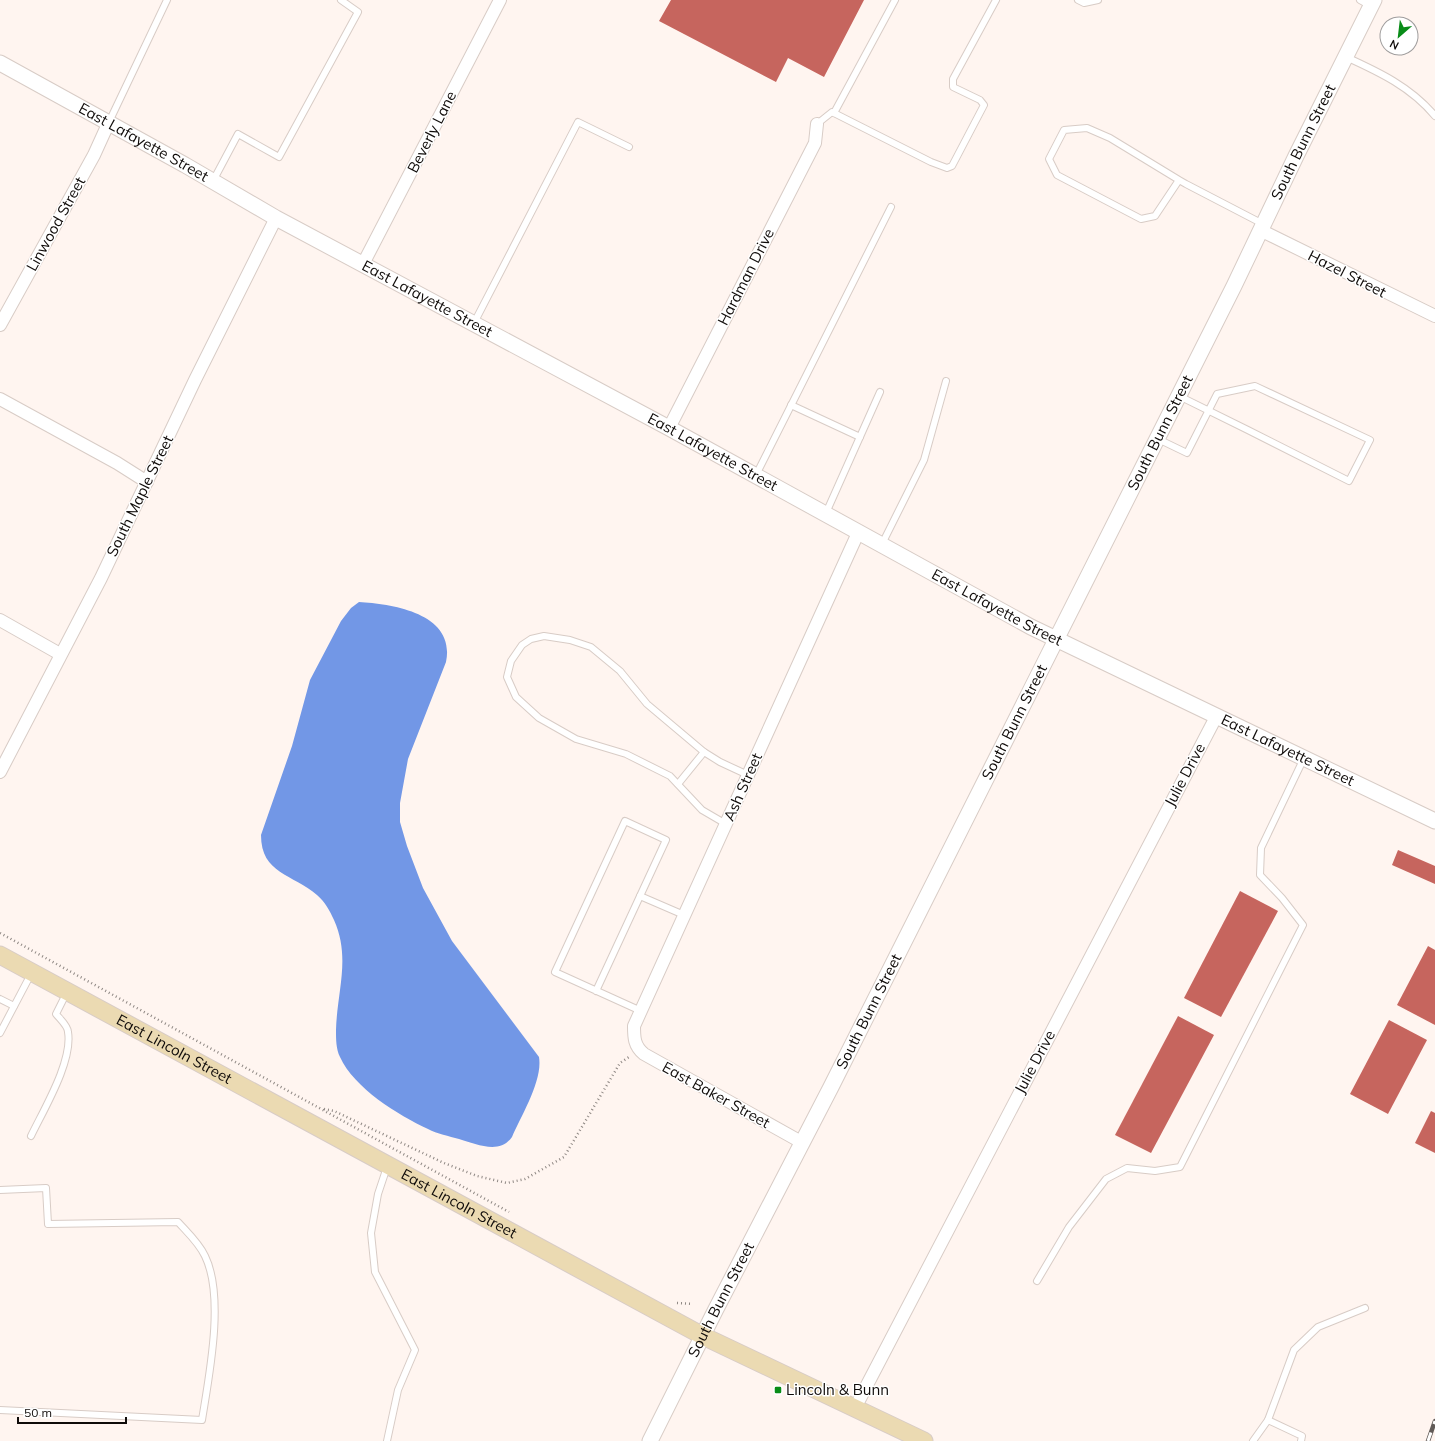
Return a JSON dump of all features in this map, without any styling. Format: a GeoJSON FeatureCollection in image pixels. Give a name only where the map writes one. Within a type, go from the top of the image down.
{"type":"FeatureCollection","features":[{"type":"Feature","properties":{"kind":"main road","name":"East Lincoln Street"},"geometry":{"type":"LineString","coordinates":[[0,955],[703,1336],[924,1441]]}},
{"type":"Feature","properties":{"kind":"street","name":"Beverly Lane"},"geometry":{"type":"LineString","coordinates":[[364,264],[500,0]]}},
{"type":"Feature","properties":{"kind":"street","name":"South Bunn Street"},"geometry":{"type":"LineString","coordinates":[[650,1441],[803,1143],[1056,640],[1346,57],[1368,2]]}},
{"type":"Feature","properties":{"kind":"street","name":"East Lafayette Street"},"geometry":{"type":"LineString","coordinates":[[0,63],[109,122],[276,218],[669,428],[825,515],[1056,640],[1435,821]]}},
{"type":"Feature","properties":{"kind":"street","name":"Linwood Street"},"geometry":{"type":"LineString","coordinates":[[0,325],[94,155],[109,122]]}},
{"type":"Feature","properties":{"kind":"street","name":"Hardman Drive"},"geometry":{"type":"LineString","coordinates":[[669,428],[815,143],[817,124]]}},
{"type":"Feature","properties":{"kind":"street","name":"South Maple Street"},"geometry":{"type":"LineString","coordinates":[[0,772],[60,654],[101,578],[276,218]]}},
{"type":"Feature","properties":{"kind":"street","name":"Hazel Street"},"geometry":{"type":"LineString","coordinates":[[1261,227],[1435,316]]}},
{"type":"Feature","properties":{"kind":"street"},"geometry":{"type":"LineString","coordinates":[[0,399],[117,463],[147,482]]}},
{"type":"Feature","properties":{"kind":"street","name":"Ash Street"},"geometry":{"type":"LineString","coordinates":[[637,1046],[634,1026],[858,533]]}},
{"type":"Feature","properties":{"kind":"street"},"geometry":{"type":"LineString","coordinates":[[0,620],[60,654]]}},
{"type":"Feature","properties":{"kind":"street","name":"Julie Drive"},"geometry":{"type":"LineString","coordinates":[[855,1408],[1216,717]]}},
{"type":"Feature","properties":{"kind":"street","name":"East Baker Street"},"geometry":{"type":"LineString","coordinates":[[637,1046],[652,1059],[803,1143]]}},
{"type":"Feature","properties":{"kind":"lane"},"geometry":{"type":"LineString","coordinates":[[109,122],[167,0]]}},
{"type":"Feature","properties":{"kind":"lane"},"geometry":{"type":"LineString","coordinates":[[213,181],[238,134],[279,157],[358,12],[342,0]]}},
{"type":"Feature","properties":{"kind":"lane"},"geometry":{"type":"LineString","coordinates":[[834,113],[895,0]]}},
{"type":"Feature","properties":{"kind":"lane"},"geometry":{"type":"LineString","coordinates":[[817,124],[832,112],[931,162],[947,168],[952,166],[984,105],[980,100],[952,87],[953,79],[996,0]]}},
{"type":"Feature","properties":{"kind":"lane"},"geometry":{"type":"LineString","coordinates":[[1078,0],[1084,3],[1098,0]]}},
{"type":"Feature","properties":{"kind":"lane"},"geometry":{"type":"LineString","coordinates":[[1346,57],[1390,77],[1426,104],[1435,116]]}},
{"type":"Feature","properties":{"kind":"lane"},"geometry":{"type":"LineString","coordinates":[[474,323],[578,122],[628,147]]}},
{"type":"Feature","properties":{"kind":"lane"},"geometry":{"type":"LineString","coordinates":[[1180,180],[1155,216],[1141,219],[1057,175],[1049,159],[1064,130],[1087,128],[1110,138],[1261,227]]}},
{"type":"Feature","properties":{"kind":"lane"},"geometry":{"type":"LineString","coordinates":[[755,476],[891,207]]}},
{"type":"Feature","properties":{"kind":"lane"},"geometry":{"type":"LineString","coordinates":[[882,546],[924,460],[946,381]]}},
{"type":"Feature","properties":{"kind":"lane"},"geometry":{"type":"LineString","coordinates":[[1156,438],[1187,453],[1208,410],[1217,394],[1255,386],[1370,440],[1349,481],[1208,410],[1178,395]]}},
{"type":"Feature","properties":{"kind":"lane"},"geometry":{"type":"LineString","coordinates":[[825,515],[880,392]]}},
{"type":"Feature","properties":{"kind":"lane"},"geometry":{"type":"LineString","coordinates":[[791,405],[860,437]]}},
{"type":"Feature","properties":{"kind":"lane"},"geometry":{"type":"LineString","coordinates":[[726,824],[702,810],[670,776],[626,754],[576,739],[559,731],[539,718],[516,697],[507,677],[511,661],[522,645],[531,639],[544,636],[570,640],[591,647],[620,670],[647,704],[704,752],[720,762],[748,775]]}},
{"type":"Feature","properties":{"kind":"lane"},"geometry":{"type":"LineString","coordinates":[[678,784],[704,752]]}},
{"type":"Feature","properties":{"kind":"lane"},"geometry":{"type":"LineString","coordinates":[[1037,1281],[1069,1227],[1106,1179],[1127,1168],[1155,1171],[1180,1167],[1302,925],[1282,898],[1260,875],[1261,848],[1304,758]]}},
{"type":"Feature","properties":{"kind":"lane"},"geometry":{"type":"LineString","coordinates":[[596,991],[666,840],[625,821],[555,972],[596,991],[641,1011]]}},
{"type":"Feature","properties":{"kind":"lane"},"geometry":{"type":"LineString","coordinates":[[640,896],[684,915]]}},
{"type":"Feature","properties":{"kind":"lane"},"geometry":{"type":"LineString","coordinates":[[0,1033],[32,973]]}},
{"type":"Feature","properties":{"kind":"lane"},"geometry":{"type":"LineString","coordinates":[[31,1136],[58,1080],[68,1050],[68,1030],[56,1014],[68,992]]}},
{"type":"Feature","properties":{"kind":"lane"},"geometry":{"type":"LineString","coordinates":[[0,999],[14,1006]]}},
{"type":"Feature","properties":{"kind":"lane"},"geometry":{"type":"LineString","coordinates":[[387,1441],[398,1390],[415,1350],[375,1272],[370,1233],[378,1194],[388,1165]]}},
{"type":"Feature","properties":{"kind":"lane"},"geometry":{"type":"LineString","coordinates":[[0,1190],[46,1188],[48,1224],[178,1222],[205,1255],[212,1282],[214,1323],[213,1350],[202,1420],[0,1410]]}},
{"type":"Feature","properties":{"kind":"lane"},"geometry":{"type":"LineString","coordinates":[[1253,1441],[1268,1420],[1294,1350],[1318,1327],[1365,1308]]}},
{"type":"Feature","properties":{"kind":"lane"},"geometry":{"type":"LineString","coordinates":[[1268,1420],[1302,1436],[1301,1441]]}},
{"type":"Feature","properties":{"kind":"path","name":"East Lincoln Street"},"geometry":{"type":"LineString","coordinates":[[0,933],[510,1212]]}},
{"type":"Feature","properties":{"kind":"path"},"geometry":{"type":"LineString","coordinates":[[322,1109],[334,1111],[444,1163],[477,1176],[507,1182],[525,1179],[564,1157],[620,1063],[637,1046]]}},
{"type":"Feature","properties":{"kind":"path"},"geometry":{"type":"LineString","coordinates":[[671,1300],[678,1304],[692,1304]]}},
{"type":"Feature","properties":{"kind":"water"},"geometry":{"type":"Polygon","coordinates":[[[359,602],[389,605],[405,609],[419,615],[432,622],[442,633],[447,646],[446,662],[408,759],[400,803],[400,822],[407,846],[423,888],[452,941],[539,1057],[538,1076],[535,1087],[512,1137],[501,1146],[487,1147],[435,1132],[391,1108],[366,1090],[355,1079],[340,1057],[336,1044],[337,1016],[342,975],[342,948],[334,920],[327,907],[317,895],[272,866],[266,858],[262,848],[261,835],[292,746],[310,680],[341,621],[351,608],[359,602]]]}},
{"type":"Feature","properties":{"kind":"building"},"geometry":{"type":"Polygon","coordinates":[[[671,0],[864,0],[824,77],[788,58],[776,82],[659,21],[671,0]]]}},
{"type":"Feature","properties":{"kind":"building"},"geometry":{"type":"Polygon","coordinates":[[[1398,850],[1435,866],[1435,884],[1392,865],[1398,850]]]}},
{"type":"Feature","properties":{"kind":"building"},"geometry":{"type":"Polygon","coordinates":[[[1240,891],[1278,911],[1221,1017],[1184,998],[1240,891]]]}},
{"type":"Feature","properties":{"kind":"building"},"geometry":{"type":"Polygon","coordinates":[[[1428,946],[1435,950],[1435,1025],[1397,1005],[1428,946]]]}},
{"type":"Feature","properties":{"kind":"building"},"geometry":{"type":"Polygon","coordinates":[[[1178,1016],[1214,1035],[1151,1153],[1115,1135],[1178,1016]]]}},
{"type":"Feature","properties":{"kind":"building"},"geometry":{"type":"Polygon","coordinates":[[[1389,1020],[1427,1040],[1388,1114],[1350,1094],[1389,1020]]]}},
{"type":"Feature","properties":{"kind":"building"},"geometry":{"type":"Polygon","coordinates":[[[1431,1111],[1435,1113],[1435,1153],[1415,1143],[1431,1111]]]}},
{"type":"Feature","properties":{"kind":"railway"},"geometry":{"type":"LineString","coordinates":[[1428,1441],[1435,1421]]}},
{"type":"Feature","properties":{"kind":"place","name":"Lincoln & Bunn"},"geometry":{"type":"Point","coordinates":[778,1390]}}]}
